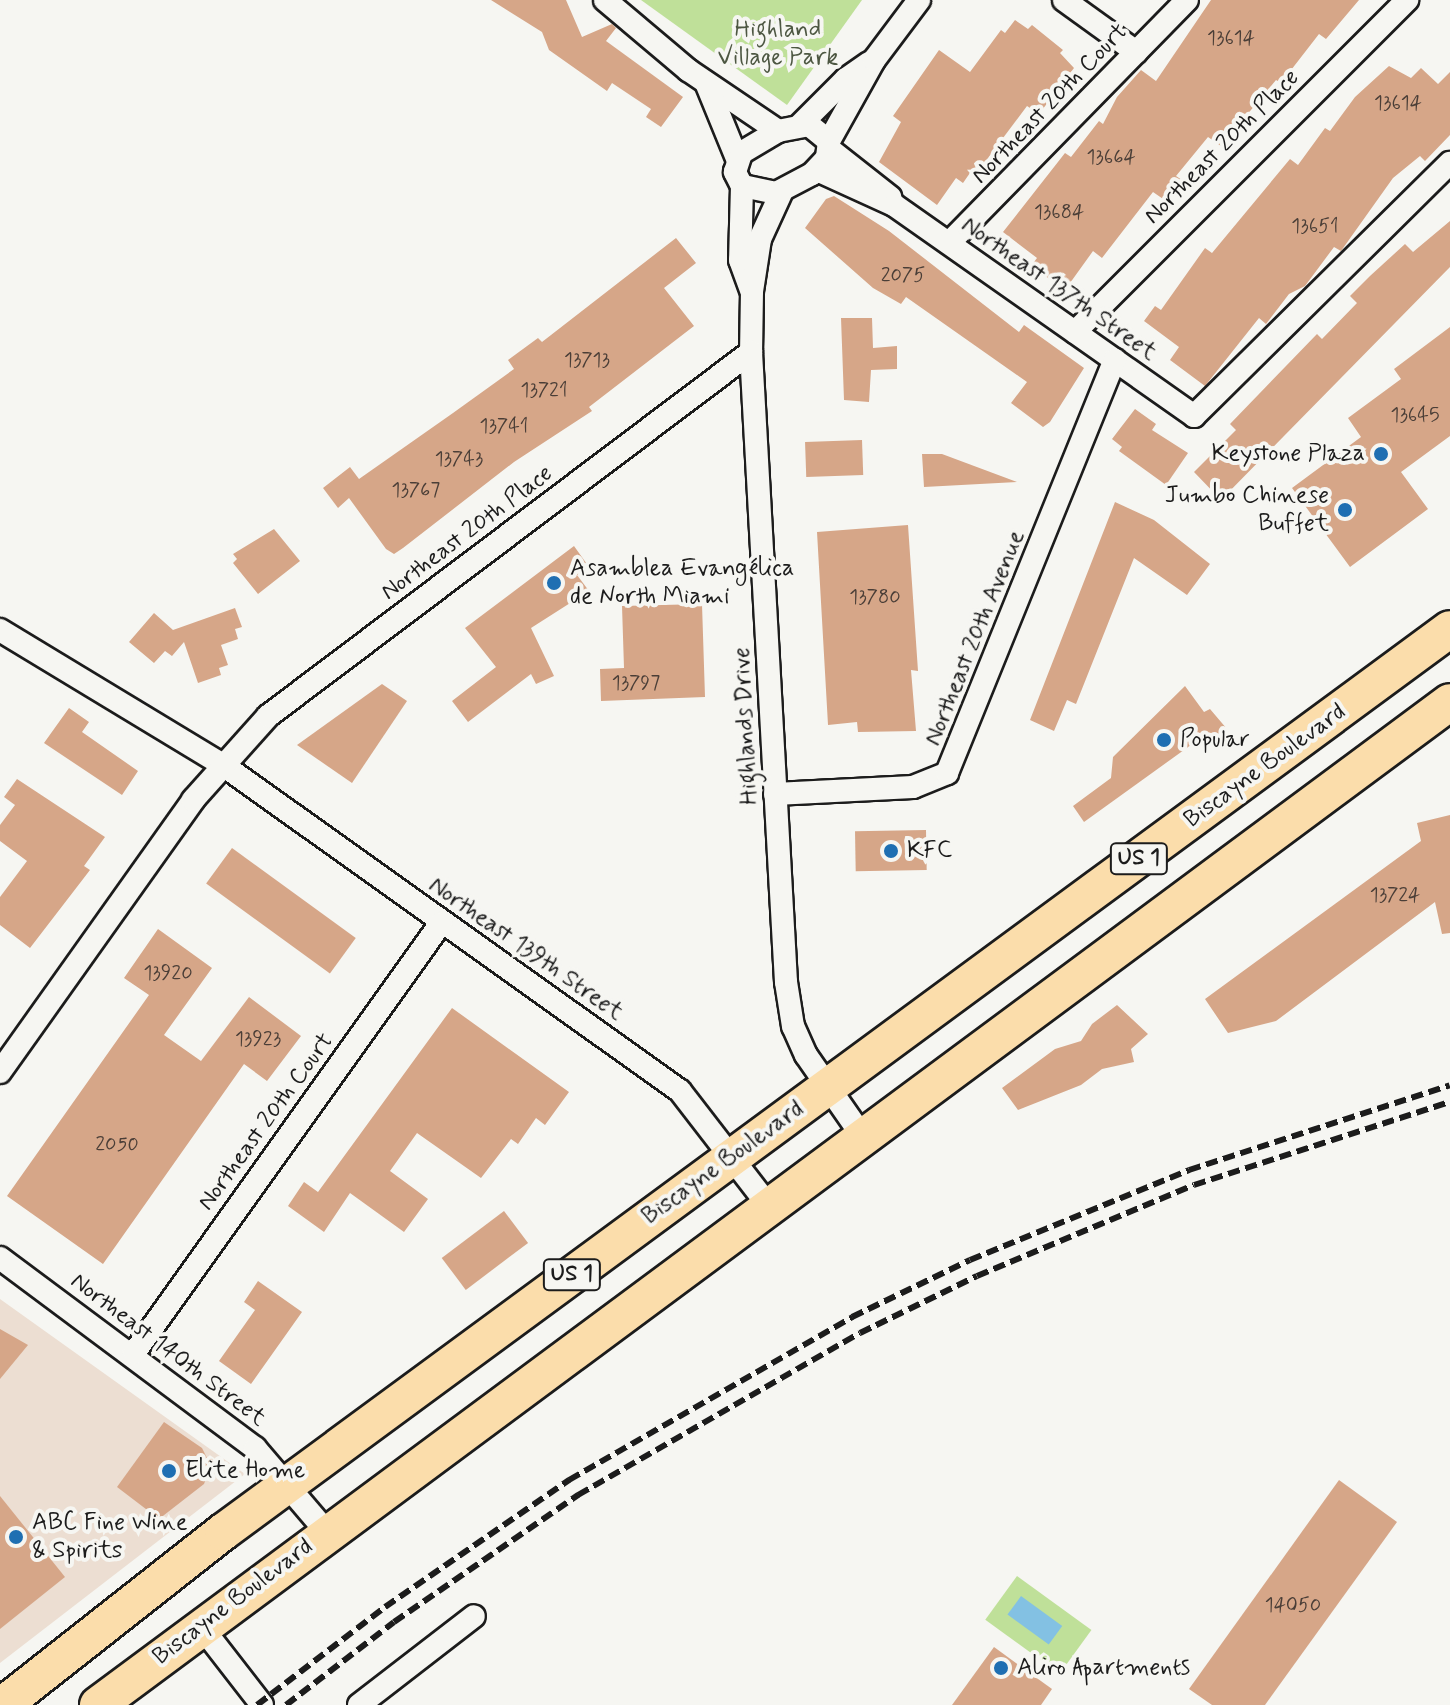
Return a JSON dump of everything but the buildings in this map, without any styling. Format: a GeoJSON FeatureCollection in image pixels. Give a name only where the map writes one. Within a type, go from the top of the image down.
{"type":"FeatureCollection","features":[{"type":"Feature","properties":{"kind":"main road","name":"Biscayne Boulevard"},"geometry":{"type":"LineString","coordinates":[[5,1704],[289,1483],[1450,629]]}},
{"type":"Feature","properties":{"kind":"main road","name":"Biscayne Boulevard"},"geometry":{"type":"LineString","coordinates":[[98,1705],[326,1531],[1450,702]]}},
{"type":"Feature","properties":{"kind":"main road"},"geometry":{"type":"LineString","coordinates":[[1290,748],[1325,794]]}},
{"type":"Feature","properties":{"kind":"street"},"geometry":{"type":"LineString","coordinates":[[605,0],[706,84],[789,128]]}},
{"type":"Feature","properties":{"kind":"street"},"geometry":{"type":"LineString","coordinates":[[742,186],[761,193],[782,191],[817,170],[874,60],[919,0]]}},
{"type":"Feature","properties":{"kind":"street"},"geometry":{"type":"LineString","coordinates":[[1064,0],[1136,52]]}},
{"type":"Feature","properties":{"kind":"street","name":"Northeast 20th Court"},"geometry":{"type":"LineString","coordinates":[[949,243],[1187,0]]}},
{"type":"Feature","properties":{"kind":"street","name":"Northeast 20th Place"},"geometry":{"type":"LineString","coordinates":[[1075,332],[1407,0]]}},
{"type":"Feature","properties":{"kind":"street"},"geometry":{"type":"LineString","coordinates":[[738,161],[741,153],[789,128],[846,79],[874,60]]}},
{"type":"Feature","properties":{"kind":"street"},"geometry":{"type":"LineString","coordinates":[[706,84],[738,161]]}},
{"type":"Feature","properties":{"kind":"street","name":"Northeast 137th Street"},"geometry":{"type":"LineString","coordinates":[[789,128],[818,129],[829,145],[888,193],[894,205]]}},
{"type":"Feature","properties":{"kind":"street","name":"Highlands Drive"},"geometry":{"type":"LineString","coordinates":[[738,161],[735,172],[742,186],[740,260],[752,291]]}},
{"type":"Feature","properties":{"kind":"street","name":"Northeast 137th Street"},"geometry":{"type":"LineString","coordinates":[[817,170],[894,205],[1194,416],[1450,163]]}},
{"type":"Feature","properties":{"kind":"street","name":"Highlands Drive"},"geometry":{"type":"LineString","coordinates":[[782,191],[760,239],[752,291],[751,352],[775,794],[793,1026],[827,1087],[863,1137]]}},
{"type":"Feature","properties":{"kind":"street","name":"Northeast 20th Place"},"geometry":{"type":"LineString","coordinates":[[223,765],[292,697],[751,352]]}},
{"type":"Feature","properties":{"kind":"street","name":"Northeast 20th Avenue"},"geometry":{"type":"LineString","coordinates":[[775,794],[913,787],[947,773],[1115,360]]}},
{"type":"Feature","properties":{"kind":"street","name":"Northeast 139th Street"},"geometry":{"type":"LineString","coordinates":[[0,630],[223,765],[680,1091],[733,1155],[769,1206]]}},
{"type":"Feature","properties":{"kind":"street"},"geometry":{"type":"LineString","coordinates":[[0,1072],[193,800],[223,765]]}},
{"type":"Feature","properties":{"kind":"street","name":"Northeast 20th Court"},"geometry":{"type":"LineString","coordinates":[[134,1353],[441,923]]}},
{"type":"Feature","properties":{"kind":"street","name":"Northeast 140th Street"},"geometry":{"type":"LineString","coordinates":[[0,1258],[134,1353],[255,1448],[289,1483],[326,1531]]}},
{"type":"Feature","properties":{"kind":"street"},"geometry":{"type":"LineString","coordinates":[[359,1705],[474,1616]]}},
{"type":"Feature","properties":{"kind":"street"},"geometry":{"type":"LineString","coordinates":[[200,1625],[262,1705]]}},
{"type":"Feature","properties":{"kind":"shaded area"},"geometry":{"type":"Polygon","coordinates":[[[0,1299],[245,1474],[0,1663],[0,1299]]]}},
{"type":"Feature","properties":{"kind":"green space","name":"Highland Village Park"},"geometry":{"type":"Polygon","coordinates":[[[641,0],[862,0],[787,105],[641,0]]]}},
{"type":"Feature","properties":{"kind":"green space"},"geometry":{"type":"Polygon","coordinates":[[[1017,1576],[1091,1630],[1060,1674],[985,1620],[1017,1576]]]}},
{"type":"Feature","properties":{"kind":"water"},"geometry":{"type":"Polygon","coordinates":[[[1021,1596],[1062,1626],[1049,1645],[1007,1615],[1021,1596]]]}},
{"type":"Feature","properties":{"kind":"railway"},"geometry":{"type":"LineString","coordinates":[[257,1705],[385,1607],[569,1480],[852,1317],[970,1260],[1189,1170],[1450,1085]]}},
{"type":"Feature","properties":{"kind":"railway"},"geometry":{"type":"LineString","coordinates":[[286,1705],[394,1622],[578,1495],[860,1333],[977,1276],[1194,1185],[1450,1102]]}},
{"type":"Feature","properties":{"kind":"place","name":"Keystone Plaza"},"geometry":{"type":"Point","coordinates":[1381,454]}},
{"type":"Feature","properties":{"kind":"place","name":"Jumbo Chinese Buffet"},"geometry":{"type":"Point","coordinates":[1345,510]}},
{"type":"Feature","properties":{"kind":"place","name":"Asamblea Evangélica de North Miami"},"geometry":{"type":"Point","coordinates":[554,583]}},
{"type":"Feature","properties":{"kind":"place","name":"Popular"},"geometry":{"type":"Point","coordinates":[1164,740]}},
{"type":"Feature","properties":{"kind":"place","name":"KFC"},"geometry":{"type":"Point","coordinates":[891,851]}},
{"type":"Feature","properties":{"kind":"place","name":"Elite Home"},"geometry":{"type":"Point","coordinates":[169,1471]}},
{"type":"Feature","properties":{"kind":"place","name":"ABC Fine Wine & Spirits"},"geometry":{"type":"Point","coordinates":[16,1537]}},
{"type":"Feature","properties":{"kind":"place","name":"Aliro Apartments"},"geometry":{"type":"Point","coordinates":[1001,1668]}}]}
